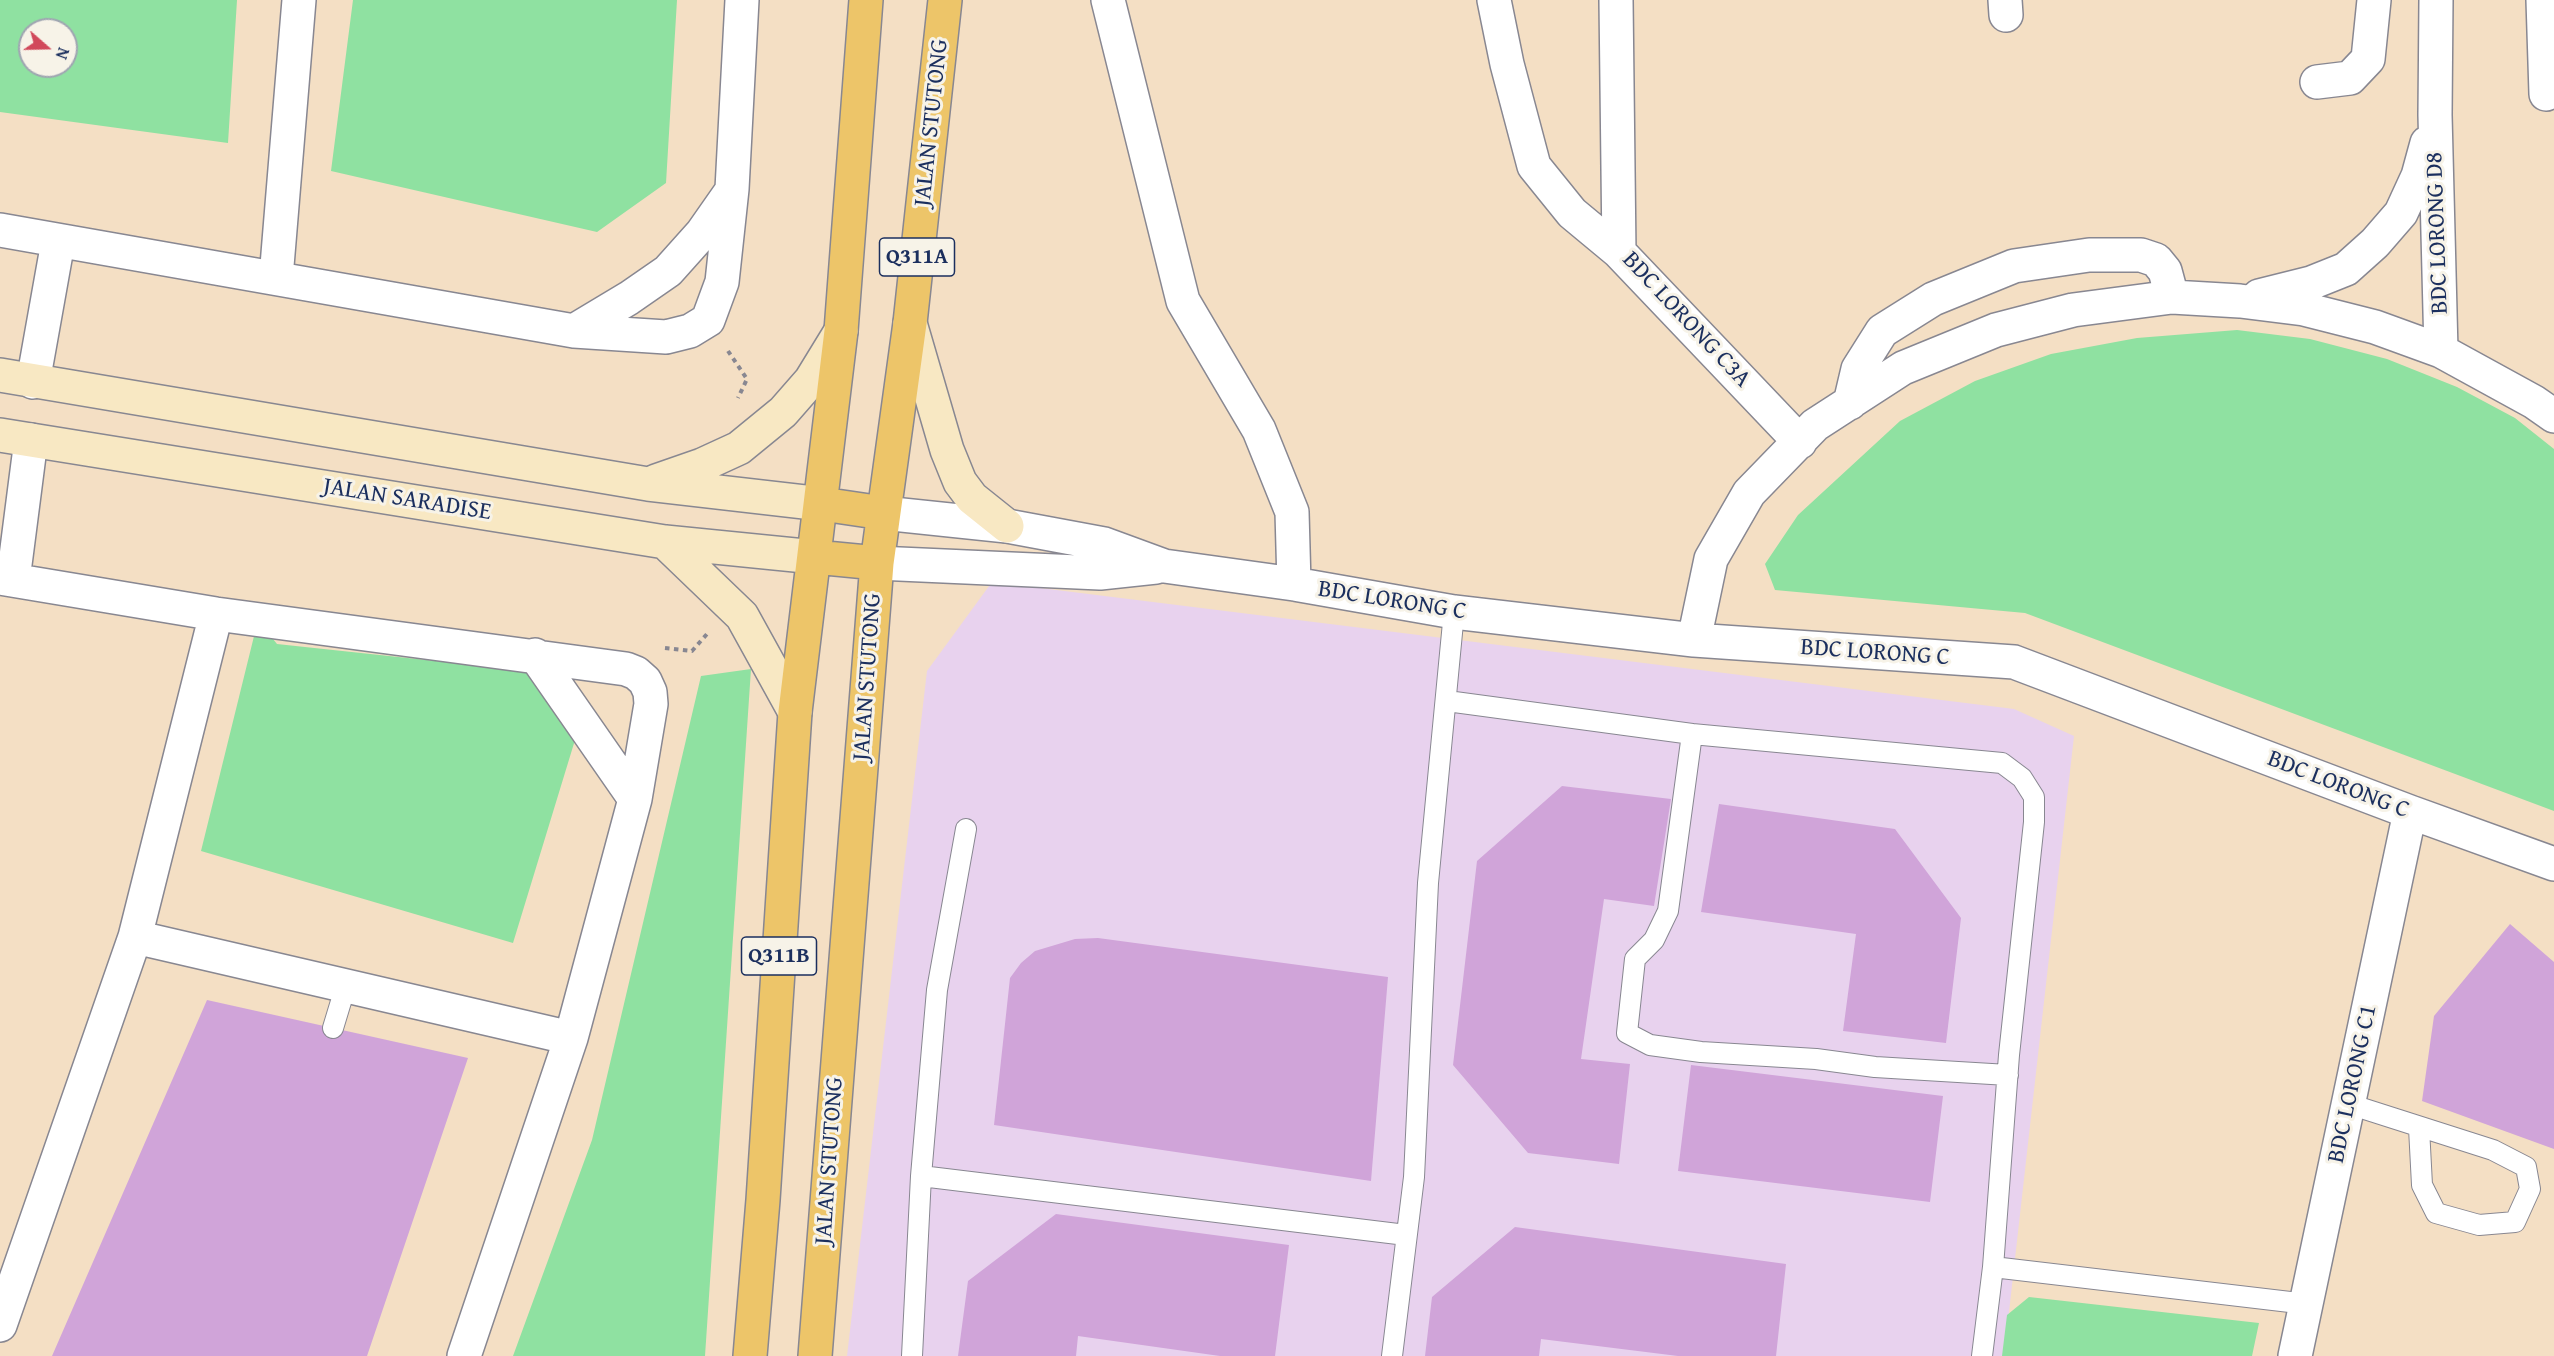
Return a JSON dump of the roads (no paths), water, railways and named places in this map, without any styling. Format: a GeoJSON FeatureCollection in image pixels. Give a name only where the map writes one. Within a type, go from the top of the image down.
{"type":"FeatureCollection","features":[{"type":"Feature","properties":{"kind":"main road","name":"Q311B"},"geometry":{"type":"LineString","coordinates":[[750,1356],[763,1200],[795,712],[822,504],[841,331],[866,0]]}},
{"type":"Feature","properties":{"kind":"main road","name":"JALAN STUTONG"},"geometry":{"type":"LineString","coordinates":[[815,1356],[877,563],[910,322],[945,0]]}},
{"type":"Feature","properties":{"kind":"main road"},"geometry":{"type":"LineString","coordinates":[[910,322],[947,450],[960,482],[972,498],[1007,526]]}},
{"type":"Feature","properties":{"kind":"main road"},"geometry":{"type":"LineString","coordinates":[[648,484],[702,465],[739,448],[783,412],[811,380],[841,331]]}},
{"type":"Feature","properties":{"kind":"main road"},"geometry":{"type":"LineString","coordinates":[[0,375],[648,484],[822,504]]}},
{"type":"Feature","properties":{"kind":"main road","name":"JALAN SARADISE"},"geometry":{"type":"LineString","coordinates":[[16,437],[665,542],[815,557]]}},
{"type":"Feature","properties":{"kind":"main road","name":"BDC LORONG C"},"geometry":{"type":"LineString","coordinates":[[822,504],[883,513]]}},
{"type":"Feature","properties":{"kind":"main road"},"geometry":{"type":"LineString","coordinates":[[665,542],[742,616],[795,712]]}},
{"type":"Feature","properties":{"kind":"main road","name":"BDC LORONG C"},"geometry":{"type":"LineString","coordinates":[[815,557],[877,563]]}},
{"type":"Feature","properties":{"kind":"street"},"geometry":{"type":"LineString","coordinates":[[276,278],[299,0]]}},
{"type":"Feature","properties":{"kind":"street"},"geometry":{"type":"LineString","coordinates":[[0,230],[574,331],[666,337],[690,331],[708,320],[722,282],[732,189],[742,0]]}},
{"type":"Feature","properties":{"kind":"street"},"geometry":{"type":"LineString","coordinates":[[1108,0],[1183,301],[1259,430],[1292,512],[1294,584]]}},
{"type":"Feature","properties":{"kind":"street"},"geometry":{"type":"LineString","coordinates":[[1494,0],[1507,64],[1534,166],[1572,213],[1619,252]]}},
{"type":"Feature","properties":{"kind":"street"},"geometry":{"type":"LineString","coordinates":[[2317,82],[2350,78],[2368,59],[2374,0]]}},
{"type":"Feature","properties":{"kind":"street","name":"BDC LORONG D8"},"geometry":{"type":"LineString","coordinates":[[2436,0],[2435,115],[2441,351]]}},
{"type":"Feature","properties":{"kind":"street"},"geometry":{"type":"LineString","coordinates":[[2543,0],[2546,94]]}},
{"type":"Feature","properties":{"kind":"street","name":"BDC LORONG C3A"},"geometry":{"type":"LineString","coordinates":[[1624,3],[1619,252],[1800,442]]}},
{"type":"Feature","properties":{"kind":"street","name":"BDC LORONG D8"},"geometry":{"type":"LineString","coordinates":[[2240,301],[2311,283],[2346,269],[2375,243],[2400,213],[2414,185],[2435,115]]}},
{"type":"Feature","properties":{"kind":"street"},"geometry":{"type":"LineString","coordinates":[[574,331],[668,271],[702,233],[732,189]]}},
{"type":"Feature","properties":{"kind":"street"},"geometry":{"type":"LineString","coordinates":[[33,382],[58,242]]}},
{"type":"Feature","properties":{"kind":"street"},"geometry":{"type":"LineString","coordinates":[[1850,403],[1858,369],[1882,331],[1933,299],[2014,266],[2089,255],[2141,255],[2156,260],[2165,271],[2172,297]]}},
{"type":"Feature","properties":{"kind":"street"},"geometry":{"type":"LineString","coordinates":[[1694,640],[1711,559],[1749,493],[1815,425],[1903,368],[1996,330],[2073,310],[2172,297],[2240,301],[2304,309],[2374,327],[2441,351],[2534,402],[2554,416]]}},
{"type":"Feature","properties":{"kind":"street"},"geometry":{"type":"LineString","coordinates":[[16,437],[6,579],[216,614],[626,669],[636,673],[645,681],[650,692],[651,704],[635,799],[571,1038],[464,1356]]}},
{"type":"Feature","properties":{"kind":"street","name":"BDC LORONG C"},"geometry":{"type":"LineString","coordinates":[[883,513],[1007,526],[1104,543],[1164,566],[1294,584],[1454,612],[1694,640],[2014,662],[2410,813],[2554,864]]}},
{"type":"Feature","properties":{"kind":"street","name":"BDC LORONG C"},"geometry":{"type":"LineString","coordinates":[[877,563],[1100,573],[1164,566]]}},
{"type":"Feature","properties":{"kind":"street"},"geometry":{"type":"LineString","coordinates":[[0,1324],[135,937],[216,614]]}},
{"type":"Feature","properties":{"kind":"street"},"geometry":{"type":"LineString","coordinates":[[535,655],[635,799]]}},
{"type":"Feature","properties":{"kind":"street","name":"BDC LORONG C1"},"geometry":{"type":"LineString","coordinates":[[2295,1356],[2410,813]]}},
{"type":"Feature","properties":{"kind":"street"},"geometry":{"type":"LineString","coordinates":[[135,937],[571,1038]]}},
{"type":"Feature","properties":{"kind":"lane"},"geometry":{"type":"LineString","coordinates":[[1392,1356],[1414,1177],[1428,883],[1454,612]]}},
{"type":"Feature","properties":{"kind":"lane"},"geometry":{"type":"LineString","coordinates":[[1447,702],[1692,734],[2002,763],[2022,778],[2034,797],[2034,822],[2008,1075],[1993,1268],[1982,1356]]}},
{"type":"Feature","properties":{"kind":"lane"},"geometry":{"type":"LineString","coordinates":[[1692,734],[1668,911],[1654,940],[1635,958],[1626,1034],[1650,1045],[1701,1052],[1816,1059],[1875,1067],[2008,1075]]}},
{"type":"Feature","properties":{"kind":"lane"},"geometry":{"type":"LineString","coordinates":[[912,1356],[921,1176],[937,990],[966,829]]}},
{"type":"Feature","properties":{"kind":"lane"},"geometry":{"type":"LineString","coordinates":[[333,1028],[346,985]]}},
{"type":"Feature","properties":{"kind":"lane"},"geometry":{"type":"LineString","coordinates":[[2349,1104],[2493,1150],[2526,1167],[2530,1189],[2515,1222],[2479,1226],[2436,1214],[2422,1185],[2419,1128]]}},
{"type":"Feature","properties":{"kind":"lane"},"geometry":{"type":"LineString","coordinates":[[921,1176],[1407,1236]]}},
{"type":"Feature","properties":{"kind":"lane"},"geometry":{"type":"LineString","coordinates":[[1993,1268],[2307,1304]]}}]}
